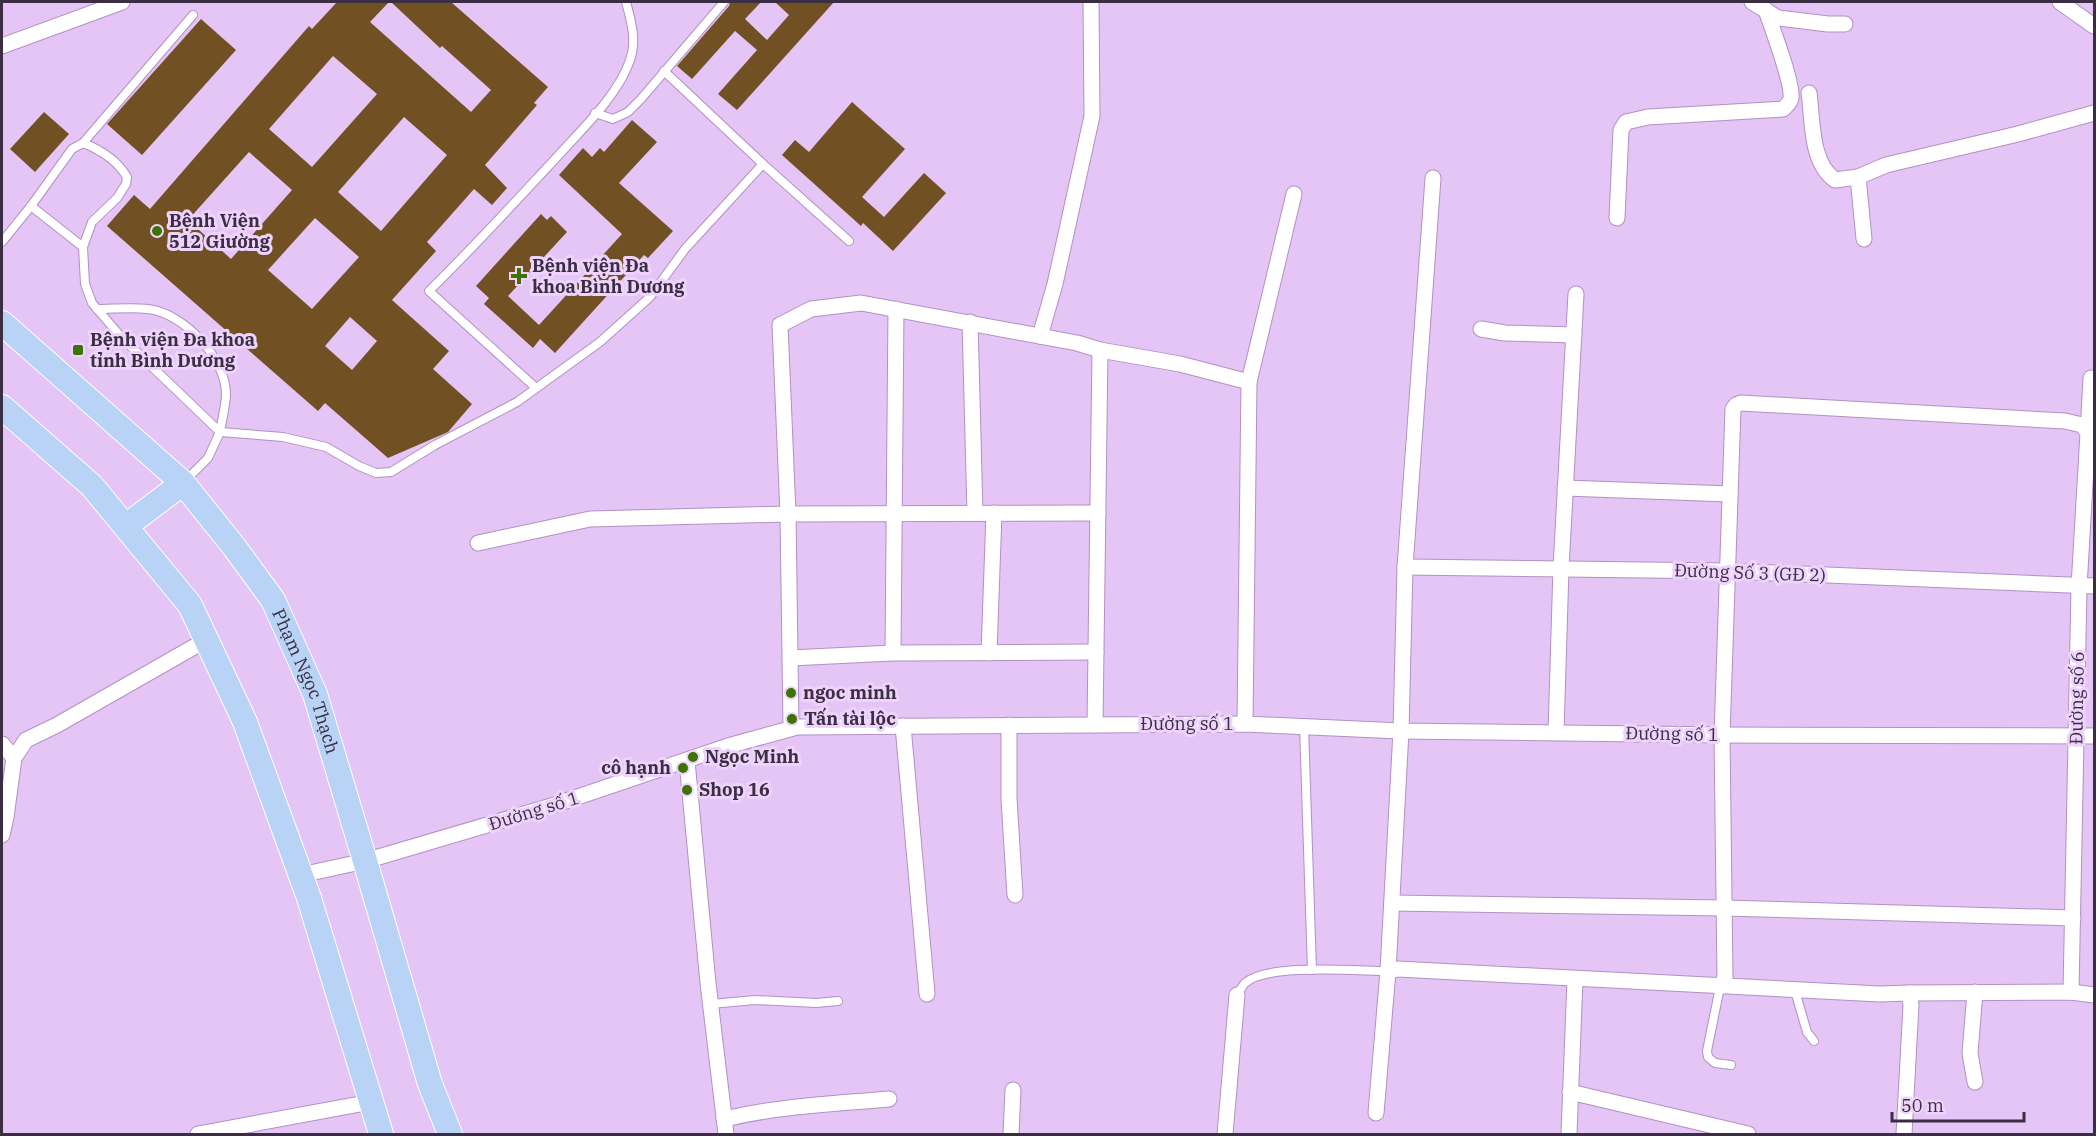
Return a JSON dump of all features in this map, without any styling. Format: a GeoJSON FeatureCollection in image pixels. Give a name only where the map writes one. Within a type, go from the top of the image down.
{"type":"FeatureCollection","features":[{"type":"Feature","properties":{"kind":"main road","name":"Phạm Ngọc Thạch"},"geometry":{"type":"LineString","coordinates":[[2,323],[183,483],[273,600],[315,694],[430,1084],[450,1134]]}},
{"type":"Feature","properties":{"kind":"main road"},"geometry":{"type":"LineString","coordinates":[[2,407],[92,486],[190,605],[245,722],[301,875],[381,1134]]}},
{"type":"Feature","properties":{"kind":"main road"},"geometry":{"type":"LineString","coordinates":[[126,526],[183,483]]}},
{"type":"Feature","properties":{"kind":"street"},"geometry":{"type":"LineString","coordinates":[[2,46],[122,2]]}},
{"type":"Feature","properties":{"kind":"street"},"geometry":{"type":"LineString","coordinates":[[1040,336],[1055,284],[1092,116],[1091,2]]}},
{"type":"Feature","properties":{"kind":"street"},"geometry":{"type":"LineString","coordinates":[[1752,2],[1778,18],[1845,24]]}},
{"type":"Feature","properties":{"kind":"street"},"geometry":{"type":"LineString","coordinates":[[2060,2],[2094,26]]}},
{"type":"Feature","properties":{"kind":"street"},"geometry":{"type":"LineString","coordinates":[[1617,218],[1621,130],[1626,122],[1648,117],[1783,109],[1790,102],[1791,95],[1787,78],[1766,10]]}},
{"type":"Feature","properties":{"kind":"street"},"geometry":{"type":"LineString","coordinates":[[1809,93],[1817,158],[1828,175],[1835,180],[1858,177],[1886,165],[2018,134],[2094,113]]}},
{"type":"Feature","properties":{"kind":"street"},"geometry":{"type":"LineString","coordinates":[[1858,177],[1864,239]]}},
{"type":"Feature","properties":{"kind":"street"},"geometry":{"type":"LineString","coordinates":[[1376,1113],[1392,903],[1401,731],[1405,567],[1433,178]]}},
{"type":"Feature","properties":{"kind":"street"},"geometry":{"type":"LineString","coordinates":[[1245,724],[1249,382],[1294,194]]}},
{"type":"Feature","properties":{"kind":"street"},"geometry":{"type":"LineString","coordinates":[[1556,732],[1561,568],[1576,294]]}},
{"type":"Feature","properties":{"kind":"street"},"geometry":{"type":"LineString","coordinates":[[791,728],[788,514],[780,325],[811,309],[861,303],[1077,343],[1100,350],[1180,364],[1249,382]]}},
{"type":"Feature","properties":{"kind":"street"},"geometry":{"type":"LineString","coordinates":[[892,653],[896,309]]}},
{"type":"Feature","properties":{"kind":"street"},"geometry":{"type":"LineString","coordinates":[[970,322],[975,513]]}},
{"type":"Feature","properties":{"kind":"street"},"geometry":{"type":"LineString","coordinates":[[1481,329],[1505,333],[1574,335]]}},
{"type":"Feature","properties":{"kind":"street"},"geometry":{"type":"LineString","coordinates":[[1095,725],[1100,350]]}},
{"type":"Feature","properties":{"kind":"street","name":"Đường số 6"},"geometry":{"type":"LineString","coordinates":[[2071,992],[2077,735],[2087,586],[2088,433],[2091,378]]}},
{"type":"Feature","properties":{"kind":"street"},"geometry":{"type":"LineString","coordinates":[[1720,987],[1725,978],[1722,735],[1732,409],[1741,403],[2065,421],[2082,425],[2088,433]]}},
{"type":"Feature","properties":{"kind":"street"},"geometry":{"type":"LineString","coordinates":[[1565,488],[1730,495]]}},
{"type":"Feature","properties":{"kind":"street"},"geometry":{"type":"LineString","coordinates":[[989,653],[994,513]]}},
{"type":"Feature","properties":{"kind":"street"},"geometry":{"type":"LineString","coordinates":[[478,543],[590,519],[788,514],[1098,513]]}},
{"type":"Feature","properties":{"kind":"street","name":"Đường Số 3 (GĐ 2)"},"geometry":{"type":"LineString","coordinates":[[1405,567],[1727,571],[2087,586]]}},
{"type":"Feature","properties":{"kind":"street"},"geometry":{"type":"LineString","coordinates":[[2,836],[14,758],[26,740],[57,725],[206,640]]}},
{"type":"Feature","properties":{"kind":"street"},"geometry":{"type":"LineString","coordinates":[[790,658],[892,653],[1096,652]]}},
{"type":"Feature","properties":{"kind":"street","name":"Đường số 1"},"geometry":{"type":"LineString","coordinates":[[301,875],[365,861],[548,807],[728,746],[791,728],[1245,724],[1401,731],[2094,736]]}},
{"type":"Feature","properties":{"kind":"street"},"geometry":{"type":"LineString","coordinates":[[1009,725],[1015,895]]}},
{"type":"Feature","properties":{"kind":"street"},"geometry":{"type":"LineString","coordinates":[[903,726],[927,994]]}},
{"type":"Feature","properties":{"kind":"street"},"geometry":{"type":"LineString","coordinates":[[2,744],[14,758]]}},
{"type":"Feature","properties":{"kind":"street"},"geometry":{"type":"LineString","coordinates":[[687,760],[726,1134]]}},
{"type":"Feature","properties":{"kind":"street"},"geometry":{"type":"LineString","coordinates":[[1392,903],[1724,908],[2073,918]]}},
{"type":"Feature","properties":{"kind":"street"},"geometry":{"type":"LineString","coordinates":[[1388,971],[1398,969],[1880,994],[2071,992],[2094,995]]}},
{"type":"Feature","properties":{"kind":"street"},"geometry":{"type":"LineString","coordinates":[[1569,1134],[1575,979]]}},
{"type":"Feature","properties":{"kind":"street"},"geometry":{"type":"LineString","coordinates":[[1975,992],[1970,1053],[1975,1082]]}},
{"type":"Feature","properties":{"kind":"street"},"geometry":{"type":"LineString","coordinates":[[1904,1134],[1911,1005],[1909,993]]}},
{"type":"Feature","properties":{"kind":"street"},"geometry":{"type":"LineString","coordinates":[[1225,1134],[1237,995]]}},
{"type":"Feature","properties":{"kind":"street"},"geometry":{"type":"LineString","coordinates":[[1011,1134],[1013,1090]]}},
{"type":"Feature","properties":{"kind":"street"},"geometry":{"type":"LineString","coordinates":[[1570,1092],[1748,1134]]}},
{"type":"Feature","properties":{"kind":"street"},"geometry":{"type":"LineString","coordinates":[[724,1119],[759,1110],[889,1099]]}},
{"type":"Feature","properties":{"kind":"street"},"geometry":{"type":"LineString","coordinates":[[198,1134],[371,1102]]}},
{"type":"Feature","properties":{"kind":"lane"},"geometry":{"type":"LineString","coordinates":[[536,388],[429,291],[483,238],[596,113],[620,81],[631,59],[634,39],[626,2]]}},
{"type":"Feature","properties":{"kind":"lane"},"geometry":{"type":"LineString","coordinates":[[596,113],[613,119],[620,117],[641,99],[724,2]]}},
{"type":"Feature","properties":{"kind":"lane"},"geometry":{"type":"LineString","coordinates":[[2,242],[72,149],[83,143],[193,15]]}},
{"type":"Feature","properties":{"kind":"lane"},"geometry":{"type":"LineString","coordinates":[[664,71],[849,241]]}},
{"type":"Feature","properties":{"kind":"lane"},"geometry":{"type":"LineString","coordinates":[[83,143],[96,148],[121,166],[127,177],[126,184],[117,198],[92,222],[82,247],[86,284],[92,303],[122,338],[220,432],[283,437],[316,444],[376,472],[391,472],[435,445],[517,402],[600,342],[650,297],[685,249],[763,164]]}},
{"type":"Feature","properties":{"kind":"lane"},"geometry":{"type":"LineString","coordinates":[[31,206],[82,247]]}},
{"type":"Feature","properties":{"kind":"lane"},"geometry":{"type":"LineString","coordinates":[[97,309],[149,309],[172,317],[192,332],[212,353],[222,372],[226,395],[220,432],[208,458],[183,483]]}},
{"type":"Feature","properties":{"kind":"lane"},"geometry":{"type":"LineString","coordinates":[[1304,727],[1312,970]]}},
{"type":"Feature","properties":{"kind":"lane"},"geometry":{"type":"LineString","coordinates":[[1237,995],[1245,983],[1256,977],[1280,971],[1388,971]]}},
{"type":"Feature","properties":{"kind":"lane"},"geometry":{"type":"LineString","coordinates":[[1720,987],[1707,1051],[1708,1057],[1716,1063],[1731,1065]]}},
{"type":"Feature","properties":{"kind":"lane"},"geometry":{"type":"LineString","coordinates":[[1795,991],[1807,1032],[1814,1041]]}},
{"type":"Feature","properties":{"kind":"lane"},"geometry":{"type":"LineString","coordinates":[[711,1004],[755,1000],[816,1003],[838,1001]]}},
{"type":"Feature","properties":{"kind":"building","name":"Bệnh Viện 512 Giường"},"geometry":{"type":"Polygon","coordinates":[[[337,2],[389,2],[370,22],[471,112],[491,90],[442,46],[440,48],[391,2],[451,2],[548,87],[534,103],[537,105],[485,165],[507,188],[492,205],[474,189],[427,242],[436,251],[392,300],[449,351],[433,369],[472,404],[448,432],[388,458],[325,403],[318,411],[107,226],[134,195],[150,209],[309,26],[312,29],[337,2]],[[333,56],[269,129],[312,167],[377,94],[333,56]],[[404,117],[338,192],[381,231],[447,155],[404,117]],[[249,152],[188,220],[231,259],[292,190],[249,152]],[[315,218],[268,270],[312,309],[359,257],[315,218]],[[350,317],[325,346],[352,370],[377,341],[350,317]]]}},
{"type":"Feature","properties":{"kind":"building"},"geometry":{"type":"Polygon","coordinates":[[[730,2],[761,2],[745,19],[767,40],[789,15],[775,2],[834,2],[737,110],[718,94],[757,50],[735,31],[692,79],[677,66],[730,2]]]}},
{"type":"Feature","properties":{"kind":"building"},"geometry":{"type":"Polygon","coordinates":[[[201,19],[236,50],[142,155],[107,124],[201,19]]]}},
{"type":"Feature","properties":{"kind":"building"},"geometry":{"type":"Polygon","coordinates":[[[852,102],[905,149],[862,197],[884,217],[924,173],[946,193],[893,251],[863,223],[861,226],[782,155],[795,140],[809,152],[852,102]]]}},
{"type":"Feature","properties":{"kind":"building"},"geometry":{"type":"Polygon","coordinates":[[[44,112],[69,134],[35,172],[10,149],[44,112]]]}},
{"type":"Feature","properties":{"kind":"building"},"geometry":{"type":"Polygon","coordinates":[[[632,120],[657,142],[619,183],[673,231],[648,258],[644,255],[555,353],[540,339],[533,348],[484,304],[489,298],[476,286],[541,214],[547,220],[551,216],[567,232],[508,296],[539,325],[622,234],[559,175],[583,148],[592,157],[600,148],[604,152],[632,120]]]}},
{"type":"Feature","properties":{"kind":"place","name":"Bệnh Viện 512 Giường"},"geometry":{"type":"Point","coordinates":[157,231]}},
{"type":"Feature","properties":{"kind":"place","name":"Bệnh viện Đa khoa Bình Dương"},"geometry":{"type":"Point","coordinates":[519,276]}},
{"type":"Feature","properties":{"kind":"place","name":"Bệnh viện Đa khoa tỉnh Bình Dương"},"geometry":{"type":"Point","coordinates":[78,350]}},
{"type":"Feature","properties":{"kind":"place","name":"ngoc minh"},"geometry":{"type":"Point","coordinates":[791,693]}},
{"type":"Feature","properties":{"kind":"place","name":"Tấn tài lộc"},"geometry":{"type":"Point","coordinates":[792,719]}},
{"type":"Feature","properties":{"kind":"place","name":"Ngọc Minh"},"geometry":{"type":"Point","coordinates":[693,757]}},
{"type":"Feature","properties":{"kind":"place","name":"cô hạnh"},"geometry":{"type":"Point","coordinates":[683,768]}},
{"type":"Feature","properties":{"kind":"place","name":"Shop 16"},"geometry":{"type":"Point","coordinates":[687,790]}}]}
